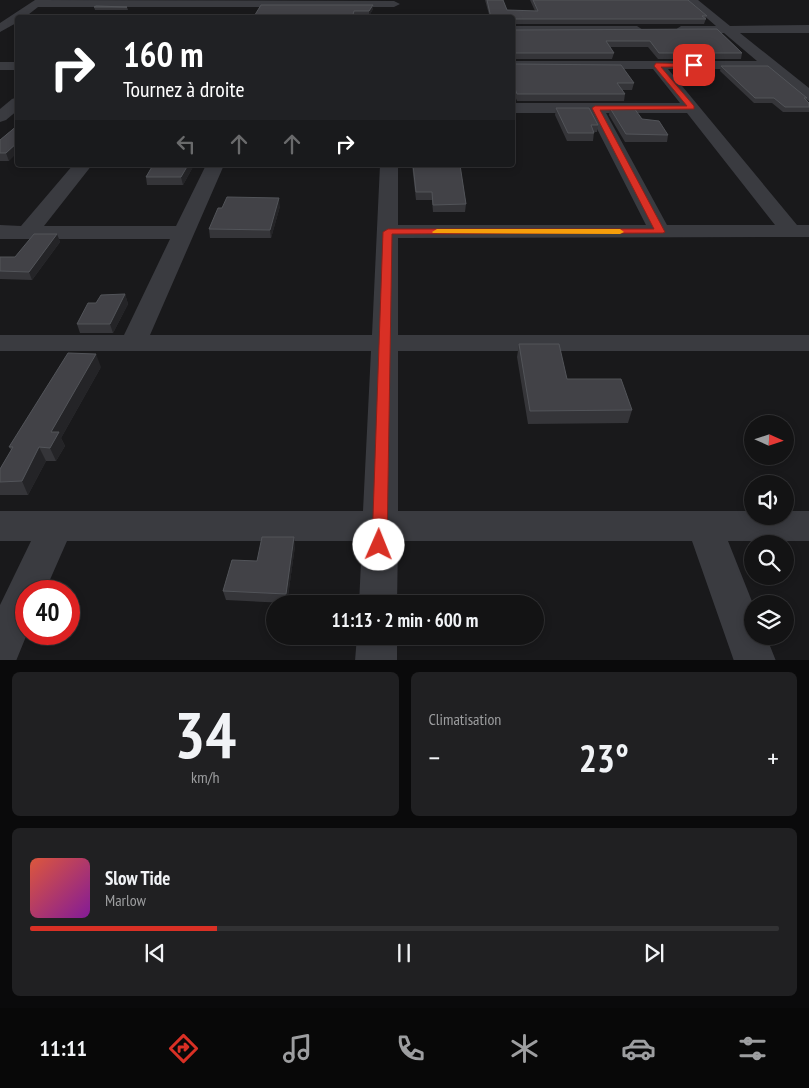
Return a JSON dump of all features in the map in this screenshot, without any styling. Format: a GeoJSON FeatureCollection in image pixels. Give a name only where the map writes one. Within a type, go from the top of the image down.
{"type":"FeatureCollection","features":[{"type":"Feature","properties":{"kind":"street"},"geometry":{"type":"LineString","coordinates":[[690,0],[809,96]]}},
{"type":"Feature","properties":{"kind":"street"},"geometry":{"type":"LineString","coordinates":[[20,15],[39,2],[394,2],[394,15]]}},
{"type":"Feature","properties":{"kind":"street"},"geometry":{"type":"LineString","coordinates":[[0,29],[15,19]]}},
{"type":"Feature","properties":{"kind":"street"},"geometry":{"type":"LineString","coordinates":[[0,29],[15,31]]}},
{"type":"Feature","properties":{"kind":"street"},"geometry":{"type":"LineString","coordinates":[[515,30],[648,30]]}},
{"type":"Feature","properties":{"kind":"street"},"geometry":{"type":"LineString","coordinates":[[668,30],[808,30]]}},
{"type":"Feature","properties":{"kind":"street"},"geometry":{"type":"LineString","coordinates":[[515,65],[770,65]]}},
{"type":"Feature","properties":{"kind":"street"},"geometry":{"type":"LineString","coordinates":[[656,65],[800,231]]}},
{"type":"Feature","properties":{"kind":"street"},"geometry":{"type":"LineString","coordinates":[[0,66],[15,66]]}},
{"type":"Feature","properties":{"kind":"street"},"geometry":{"type":"LineString","coordinates":[[515,108],[692,108]]}},
{"type":"Feature","properties":{"kind":"street"},"geometry":{"type":"LineString","coordinates":[[595,108],[660,232]]}},
{"type":"Feature","properties":{"kind":"street"},"geometry":{"type":"LineString","coordinates":[[28,232],[81,167]]}},
{"type":"Feature","properties":{"kind":"street"},"geometry":{"type":"LineString","coordinates":[[133,343],[214,167]]}},
{"type":"Feature","properties":{"kind":"street"},"geometry":{"type":"LineString","coordinates":[[378,595],[390,167]]}},
{"type":"Feature","properties":{"kind":"street"},"geometry":{"type":"LineString","coordinates":[[388,232],[800,231]]}},
{"type":"Feature","properties":{"kind":"street"},"geometry":{"type":"LineString","coordinates":[[0,232],[182,233]]}},
{"type":"Feature","properties":{"kind":"street"},"geometry":{"type":"LineString","coordinates":[[0,343],[809,343]]}},
{"type":"Feature","properties":{"kind":"street"},"geometry":{"type":"LineString","coordinates":[[0,526],[809,526]]}},
{"type":"Feature","properties":{"kind":"street"},"geometry":{"type":"LineString","coordinates":[[31,580],[56,526]]}},
{"type":"Feature","properties":{"kind":"street"},"geometry":{"type":"LineString","coordinates":[[705,526],[755,660]]}},
{"type":"Feature","properties":{"kind":"street"},"geometry":{"type":"LineString","coordinates":[[0,650],[15,616]]}},
{"type":"Feature","properties":{"kind":"street"},"geometry":{"type":"LineString","coordinates":[[376,660],[377,645]]}},
{"type":"Feature","properties":{"kind":"building"},"geometry":{"type":"Polygon","coordinates":[[[487,0],[503,0],[507,10],[538,11],[533,0],[688,0],[707,16],[702,16],[706,19],[515,19],[515,15],[490,15],[487,0]]]}},
{"type":"Feature","properties":{"kind":"building"},"geometry":{"type":"Polygon","coordinates":[[[261,5],[373,5],[369,11],[354,11],[353,15],[255,15],[261,5]]]}},
{"type":"Feature","properties":{"kind":"building"},"geometry":{"type":"Polygon","coordinates":[[[96,6],[127,7],[94,7],[96,6]]]}},
{"type":"Feature","properties":{"kind":"building"},"geometry":{"type":"Polygon","coordinates":[[[717,29],[742,53],[659,53],[650,41],[606,41],[614,53],[515,53],[515,30],[717,29]]]}},
{"type":"Feature","properties":{"kind":"building"},"geometry":{"type":"Polygon","coordinates":[[[515,64],[621,65],[634,83],[617,83],[625,94],[517,94],[515,88],[515,64]]]}},
{"type":"Feature","properties":{"kind":"building"},"geometry":{"type":"Polygon","coordinates":[[[721,66],[768,66],[807,98],[804,98],[809,103],[809,107],[785,107],[774,98],[755,98],[721,66]]]}},
{"type":"Feature","properties":{"kind":"building"},"geometry":{"type":"Polygon","coordinates":[[[556,108],[589,108],[598,125],[591,125],[594,133],[568,133],[556,108]]]}},
{"type":"Feature","properties":{"kind":"building"},"geometry":{"type":"Polygon","coordinates":[[[610,108],[634,108],[642,119],[659,121],[668,135],[626,134],[610,108]]]}},
{"type":"Feature","properties":{"kind":"building"},"geometry":{"type":"Polygon","coordinates":[[[15,128],[15,145],[6,153],[0,153],[0,140],[15,128]]]}},
{"type":"Feature","properties":{"kind":"building"},"geometry":{"type":"Polygon","coordinates":[[[152,167],[187,167],[181,177],[146,177],[152,167]]]}},
{"type":"Feature","properties":{"kind":"building"},"geometry":{"type":"Polygon","coordinates":[[[413,167],[460,167],[466,204],[433,205],[432,192],[416,192],[413,167]]]}},
{"type":"Feature","properties":{"kind":"building"},"geometry":{"type":"Polygon","coordinates":[[[227,197],[279,198],[270,230],[209,229],[218,208],[222,208],[227,197]]]}},
{"type":"Feature","properties":{"kind":"building"},"geometry":{"type":"Polygon","coordinates":[[[34,234],[57,234],[29,272],[0,271],[0,257],[15,257],[34,234]]]}},
{"type":"Feature","properties":{"kind":"building"},"geometry":{"type":"Polygon","coordinates":[[[125,294],[110,324],[77,324],[88,303],[96,303],[101,295],[125,294]]]}},
{"type":"Feature","properties":{"kind":"building"},"geometry":{"type":"Polygon","coordinates":[[[519,344],[559,344],[567,379],[621,379],[632,410],[530,411],[519,344]]]}},
{"type":"Feature","properties":{"kind":"building"},"geometry":{"type":"Polygon","coordinates":[[[68,353],[96,354],[51,432],[59,432],[50,448],[39,447],[22,481],[0,482],[0,469],[13,447],[9,447],[68,353]]]}},
{"type":"Feature","properties":{"kind":"building"},"geometry":{"type":"Polygon","coordinates":[[[262,537],[294,537],[286,594],[223,591],[232,560],[257,561],[262,537]]]}},
{"type":"Feature","properties":{"kind":"slow traffic"},"geometry":{"type":"LineString","coordinates":[[437,232],[620,232]]}},
{"type":"Feature","properties":{"kind":"route"},"geometry":{"type":"LineString","coordinates":[[379,545],[388,232],[660,232],[595,108],[692,108],[656,65],[694,65]]}}]}
